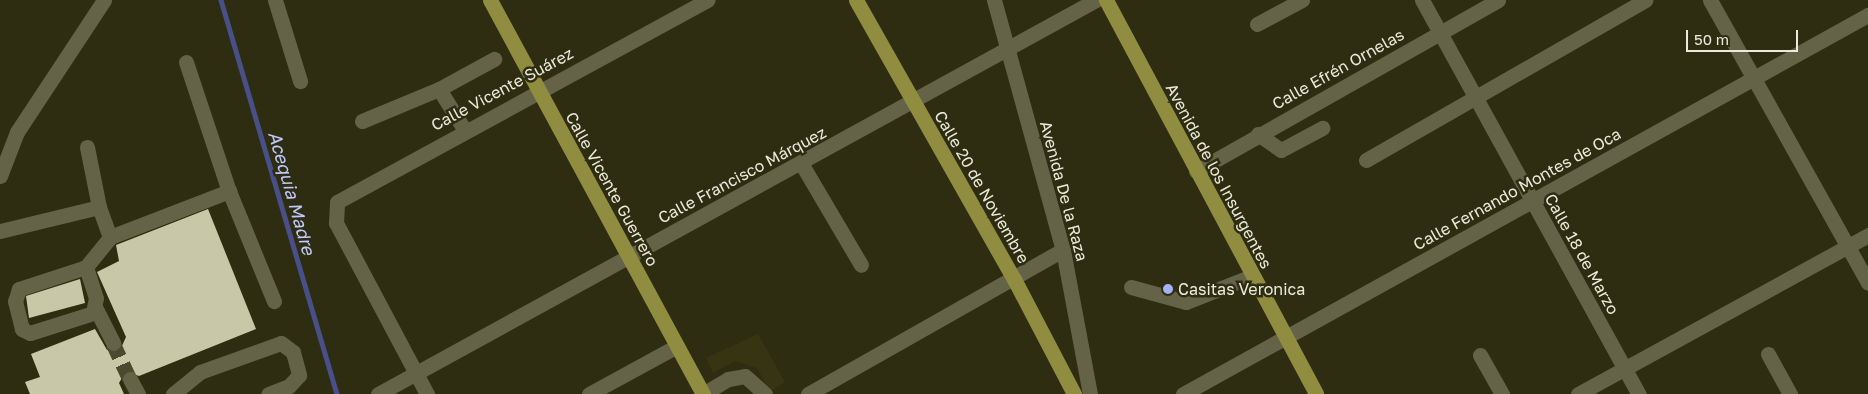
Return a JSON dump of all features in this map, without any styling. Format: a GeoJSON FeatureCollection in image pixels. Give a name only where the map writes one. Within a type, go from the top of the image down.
{"type":"FeatureCollection","features":[{"type":"Feature","properties":{"kind":"main road","name":"Calle Vicente Guerrero"},"geometry":{"type":"LineString","coordinates":[[490,0],[703,394]]}},
{"type":"Feature","properties":{"kind":"main road","name":"Calle 20 de Noviembre"},"geometry":{"type":"LineString","coordinates":[[856,0],[913,104],[1014,279],[1074,394]]}},
{"type":"Feature","properties":{"kind":"main road","name":"Avenida de los Insurgentes"},"geometry":{"type":"LineString","coordinates":[[1106,0],[1316,394]]}},
{"type":"Feature","properties":{"kind":"street"},"geometry":{"type":"LineString","coordinates":[[0,176],[18,132],[104,0]]}},
{"type":"Feature","properties":{"kind":"street"},"geometry":{"type":"LineString","coordinates":[[276,0],[300,81]]}},
{"type":"Feature","properties":{"kind":"street","name":"Calle Vicente Suárez"},"geometry":{"type":"LineString","coordinates":[[417,374],[336,223],[333,209],[343,196],[538,89],[707,0]]}},
{"type":"Feature","properties":{"kind":"street","name":"Avenida De la Raza"},"geometry":{"type":"LineString","coordinates":[[994,0],[1063,250],[1090,394]]}},
{"type":"Feature","properties":{"kind":"street","name":"Calle Francisco Márquez"},"geometry":{"type":"LineString","coordinates":[[378,394],[628,255],[913,104],[1096,0]]}},
{"type":"Feature","properties":{"kind":"street"},"geometry":{"type":"LineString","coordinates":[[1257,24],[1302,0]]}},
{"type":"Feature","properties":{"kind":"street","name":"Calle 18 de Marzo"},"geometry":{"type":"LineString","coordinates":[[1422,0],[1639,394]]}},
{"type":"Feature","properties":{"kind":"street","name":"Calle Efrén Ornelas"},"geometry":{"type":"LineString","coordinates":[[1196,171],[1258,134],[1498,0]]}},
{"type":"Feature","properties":{"kind":"street"},"geometry":{"type":"LineString","coordinates":[[1366,160],[1645,0]]}},
{"type":"Feature","properties":{"kind":"street"},"geometry":{"type":"LineString","coordinates":[[1710,0],[1868,283]]}},
{"type":"Feature","properties":{"kind":"street","name":"Calle Fernando Montes de Oca"},"geometry":{"type":"LineString","coordinates":[[1183,394],[1532,200],[1755,80],[1868,15]]}},
{"type":"Feature","properties":{"kind":"street"},"geometry":{"type":"LineString","coordinates":[[362,122],[439,89],[494,59]]}},
{"type":"Feature","properties":{"kind":"street"},"geometry":{"type":"LineString","coordinates":[[186,62],[229,191],[274,301]]}},
{"type":"Feature","properties":{"kind":"street"},"geometry":{"type":"LineString","coordinates":[[439,89],[464,129]]}},
{"type":"Feature","properties":{"kind":"street"},"geometry":{"type":"LineString","coordinates":[[1258,134],[1281,150],[1322,128]]}},
{"type":"Feature","properties":{"kind":"street"},"geometry":{"type":"LineString","coordinates":[[87,147],[99,207],[110,237]]}},
{"type":"Feature","properties":{"kind":"street"},"geometry":{"type":"LineString","coordinates":[[801,163],[861,265]]}},
{"type":"Feature","properties":{"kind":"street"},"geometry":{"type":"LineString","coordinates":[[96,309],[89,316],[30,333],[18,323],[15,301],[19,289],[86,267],[110,237],[229,191]]}},
{"type":"Feature","properties":{"kind":"street"},"geometry":{"type":"LineString","coordinates":[[0,232],[99,207]]}},
{"type":"Feature","properties":{"kind":"street"},"geometry":{"type":"LineString","coordinates":[[1578,394],[1868,235]]}},
{"type":"Feature","properties":{"kind":"street"},"geometry":{"type":"LineString","coordinates":[[808,394],[1063,250]]}},
{"type":"Feature","properties":{"kind":"street"},"geometry":{"type":"LineString","coordinates":[[86,267],[96,309],[113,343]]}},
{"type":"Feature","properties":{"kind":"street"},"geometry":{"type":"LineString","coordinates":[[1131,287],[1186,302],[1252,276]]}},
{"type":"Feature","properties":{"kind":"street"},"geometry":{"type":"LineString","coordinates":[[173,394],[200,372],[281,344],[293,352],[299,375],[289,386],[268,394]]}},
{"type":"Feature","properties":{"kind":"street"},"geometry":{"type":"LineString","coordinates":[[590,394],[677,346]]}},
{"type":"Feature","properties":{"kind":"street"},"geometry":{"type":"LineString","coordinates":[[1768,354],[1790,394]]}},
{"type":"Feature","properties":{"kind":"street"},"geometry":{"type":"LineString","coordinates":[[1480,355],[1502,394]]}},
{"type":"Feature","properties":{"kind":"street"},"geometry":{"type":"LineString","coordinates":[[417,374],[427,394]]}},
{"type":"Feature","properties":{"kind":"street"},"geometry":{"type":"LineString","coordinates":[[703,394],[728,379],[745,376],[765,394]]}},
{"type":"Feature","properties":{"kind":"street"},"geometry":{"type":"LineString","coordinates":[[130,379],[138,394]]}},
{"type":"Feature","properties":{"kind":"shaded area"},"geometry":{"type":"Polygon","coordinates":[[[758,334],[785,382],[770,392],[757,368],[735,361],[713,373],[706,358],[758,334]]]}},
{"type":"Feature","properties":{"kind":"building"},"geometry":{"type":"Polygon","coordinates":[[[208,209],[256,329],[139,376],[126,371],[119,383],[124,394],[30,394],[25,382],[40,377],[31,354],[95,329],[107,350],[121,348],[126,337],[97,272],[119,261],[116,245],[208,209]]]}},
{"type":"Feature","properties":{"kind":"building"},"geometry":{"type":"Polygon","coordinates":[[[80,279],[85,303],[29,318],[26,296],[80,279]]]}},
{"type":"Feature","properties":{"kind":"waterway","name":"Acequia Madre"},"geometry":{"type":"LineString","coordinates":[[221,0],[337,394]]}},
{"type":"Feature","properties":{"kind":"tunnel"},"geometry":{"type":"LineString","coordinates":[[113,343],[130,379]]}},
{"type":"Feature","properties":{"kind":"place","name":"Casitas Veronica"},"geometry":{"type":"Point","coordinates":[1168,289]}}]}
